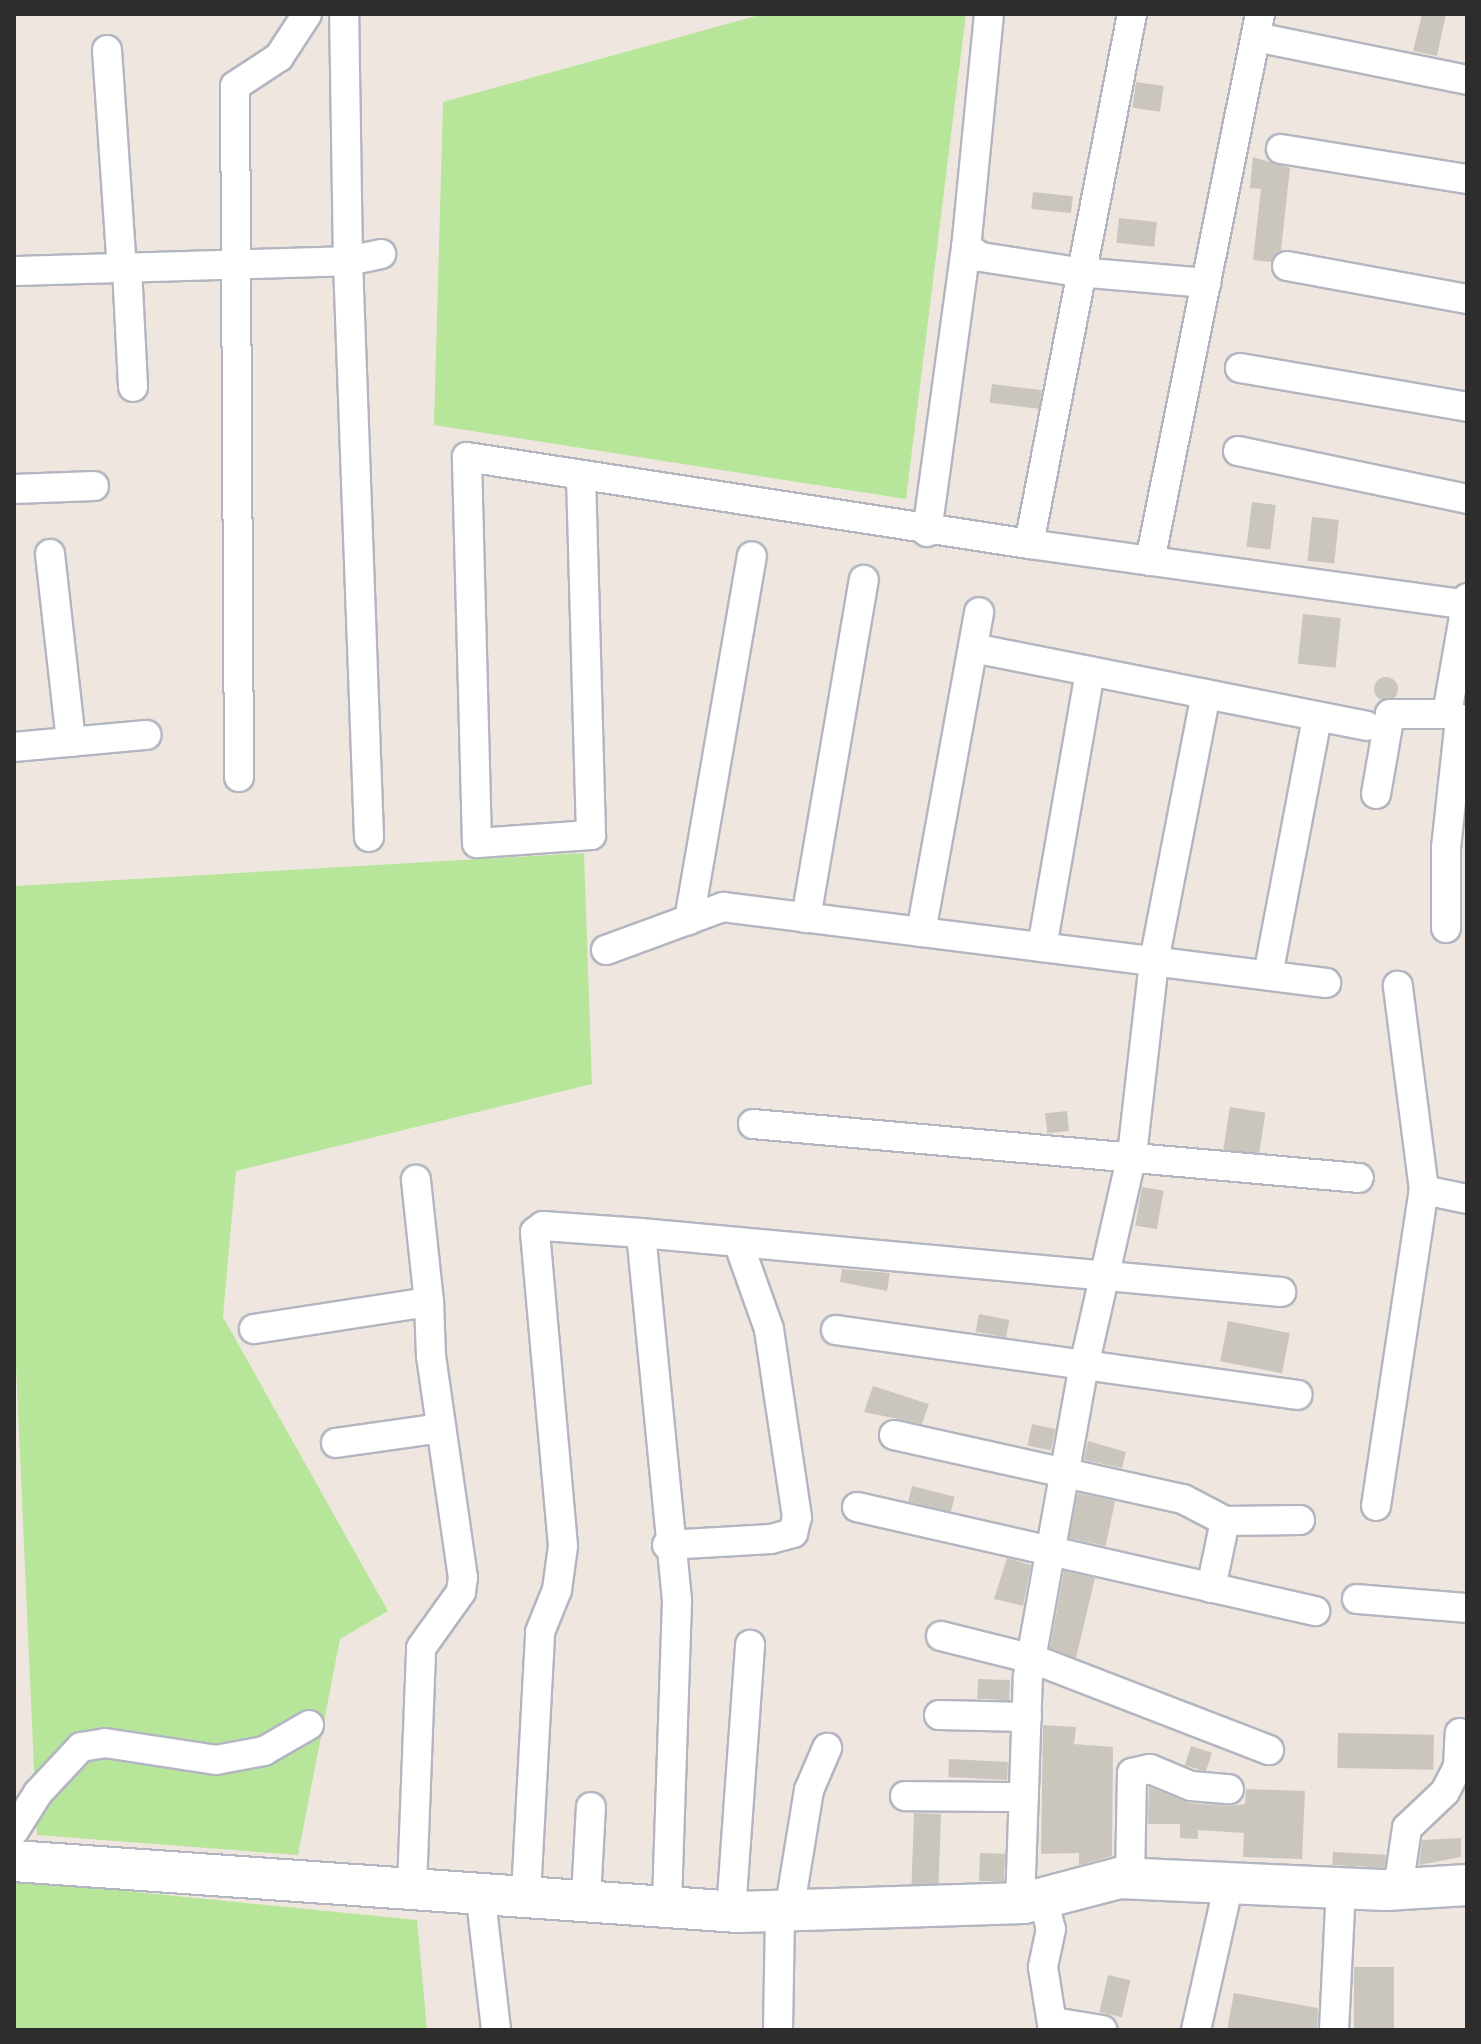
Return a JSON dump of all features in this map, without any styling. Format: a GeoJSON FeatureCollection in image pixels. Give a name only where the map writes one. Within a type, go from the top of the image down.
{"type":"FeatureCollection","features":[{"type":"Feature","properties":{"kind":"street"},"geometry":{"type":"LineString","coordinates":[[239,777],[235,86],[279,57],[307,14]]}},
{"type":"Feature","properties":{"kind":"street"},"geometry":{"type":"LineString","coordinates":[[344,14],[348,261],[369,837]]}},
{"type":"Feature","properties":{"kind":"street"},"geometry":{"type":"LineString","coordinates":[[927,532],[966,247],[989,14]]}},
{"type":"Feature","properties":{"kind":"street"},"geometry":{"type":"LineString","coordinates":[[1029,544],[1078,272],[1132,14]]}},
{"type":"Feature","properties":{"kind":"street"},"geometry":{"type":"LineString","coordinates":[[1150,561],[1258,26],[1467,80]]}},
{"type":"Feature","properties":{"kind":"street"},"geometry":{"type":"LineString","coordinates":[[107,50],[133,387]]}},
{"type":"Feature","properties":{"kind":"street"},"geometry":{"type":"LineString","coordinates":[[1281,149],[1467,179]]}},
{"type":"Feature","properties":{"kind":"street"},"geometry":{"type":"LineString","coordinates":[[966,247],[981,257],[1078,272],[1207,283]]}},
{"type":"Feature","properties":{"kind":"street"},"geometry":{"type":"LineString","coordinates":[[14,271],[348,261],[381,254]]}},
{"type":"Feature","properties":{"kind":"street"},"geometry":{"type":"LineString","coordinates":[[1287,266],[1467,299]]}},
{"type":"Feature","properties":{"kind":"street"},"geometry":{"type":"LineString","coordinates":[[1240,368],[1467,407]]}},
{"type":"Feature","properties":{"kind":"street"},"geometry":{"type":"LineString","coordinates":[[1238,451],[1467,499]]}},
{"type":"Feature","properties":{"kind":"street"},"geometry":{"type":"LineString","coordinates":[[581,476],[591,835],[477,843],[467,457],[927,532],[1466,605]]}},
{"type":"Feature","properties":{"kind":"street"},"geometry":{"type":"LineString","coordinates":[[14,489],[94,486]]}},
{"type":"Feature","properties":{"kind":"street"},"geometry":{"type":"LineString","coordinates":[[50,554],[71,742]]}},
{"type":"Feature","properties":{"kind":"street"},"geometry":{"type":"LineString","coordinates":[[689,920],[752,556]]}},
{"type":"Feature","properties":{"kind":"street"},"geometry":{"type":"LineString","coordinates":[[806,918],[864,580]]}},
{"type":"Feature","properties":{"kind":"street"},"geometry":{"type":"LineString","coordinates":[[1446,928],[1446,848],[1467,598]]}},
{"type":"Feature","properties":{"kind":"street"},"geometry":{"type":"LineString","coordinates":[[921,932],[979,612]]}},
{"type":"Feature","properties":{"kind":"street"},"geometry":{"type":"LineString","coordinates":[[973,648],[1366,726]]}},
{"type":"Feature","properties":{"kind":"street"},"geometry":{"type":"LineString","coordinates":[[1042,947],[1090,671]]}},
{"type":"Feature","properties":{"kind":"street"},"geometry":{"type":"LineString","coordinates":[[1102,2030],[1053,2026],[1045,1997],[1051,1929],[1032,1900],[1024,1797],[1027,1717],[1049,1552],[1103,1273],[1132,1155],[1154,961],[1206,694]]}},
{"type":"Feature","properties":{"kind":"street"},"geometry":{"type":"LineString","coordinates":[[1376,794],[1390,714],[1458,717]]}},
{"type":"Feature","properties":{"kind":"street"},"geometry":{"type":"LineString","coordinates":[[1268,975],[1317,717]]}},
{"type":"Feature","properties":{"kind":"street"},"geometry":{"type":"LineString","coordinates":[[14,747],[146,735]]}},
{"type":"Feature","properties":{"kind":"street"},"geometry":{"type":"LineString","coordinates":[[606,950],[723,907],[1326,983]]}},
{"type":"Feature","properties":{"kind":"street"},"geometry":{"type":"LineString","coordinates":[[1376,1506],[1424,1190],[1398,986]]}},
{"type":"Feature","properties":{"kind":"street"},"geometry":{"type":"LineString","coordinates":[[753,1124],[1132,1155],[1359,1178]]}},
{"type":"Feature","properties":{"kind":"street"},"geometry":{"type":"LineString","coordinates":[[412,1887],[421,1648],[461,1592],[463,1578],[441,1428],[416,1180]]}},
{"type":"Feature","properties":{"kind":"street"},"geometry":{"type":"LineString","coordinates":[[1424,1190],[1467,1199]]}},
{"type":"Feature","properties":{"kind":"street"},"geometry":{"type":"LineString","coordinates":[[526,1894],[540,1632],[554,1601],[563,1546],[532,1239],[543,1226],[1103,1273],[1281,1292]]}},
{"type":"Feature","properties":{"kind":"street"},"geometry":{"type":"LineString","coordinates":[[641,1233],[678,1642],[667,1905]]}},
{"type":"Feature","properties":{"kind":"street"},"geometry":{"type":"LineString","coordinates":[[667,1545],[771,1539],[793,1533],[797,1517],[769,1329],[738,1242]]}},
{"type":"Feature","properties":{"kind":"street"},"geometry":{"type":"LineString","coordinates":[[254,1329],[429,1302]]}},
{"type":"Feature","properties":{"kind":"street"},"geometry":{"type":"LineString","coordinates":[[836,1330],[1297,1395]]}},
{"type":"Feature","properties":{"kind":"street"},"geometry":{"type":"LineString","coordinates":[[336,1443],[441,1428]]}},
{"type":"Feature","properties":{"kind":"street"},"geometry":{"type":"LineString","coordinates":[[894,1435],[1183,1499],[1225,1521],[1300,1520]]}},
{"type":"Feature","properties":{"kind":"street"},"geometry":{"type":"LineString","coordinates":[[857,1507],[1315,1611]]}},
{"type":"Feature","properties":{"kind":"street"},"geometry":{"type":"LineString","coordinates":[[1211,1588],[1225,1521]]}},
{"type":"Feature","properties":{"kind":"street"},"geometry":{"type":"LineString","coordinates":[[1357,1599],[1467,1608]]}},
{"type":"Feature","properties":{"kind":"street"},"geometry":{"type":"LineString","coordinates":[[941,1636],[1033,1659],[1269,1750]]}},
{"type":"Feature","properties":{"kind":"street"},"geometry":{"type":"LineString","coordinates":[[731,1911],[750,1645]]}},
{"type":"Feature","properties":{"kind":"street"},"geometry":{"type":"LineString","coordinates":[[939,1715],[1027,1717]]}},
{"type":"Feature","properties":{"kind":"street"},"geometry":{"type":"LineString","coordinates":[[14,1831],[38,1793],[81,1747],[105,1743],[216,1760],[264,1751],[309,1725]]}},
{"type":"Feature","properties":{"kind":"street"},"geometry":{"type":"LineString","coordinates":[[1398,1889],[1407,1828],[1445,1792],[1458,1766],[1460,1733]]}},
{"type":"Feature","properties":{"kind":"street"},"geometry":{"type":"LineString","coordinates":[[778,2030],[784,1912],[809,1790],[827,1748]]}},
{"type":"Feature","properties":{"kind":"street"},"geometry":{"type":"LineString","coordinates":[[1130,1879],[1132,1773],[1150,1769],[1191,1786],[1229,1789]]}},
{"type":"Feature","properties":{"kind":"street"},"geometry":{"type":"LineString","coordinates":[[905,1796],[1024,1797]]}},
{"type":"Feature","properties":{"kind":"street"},"geometry":{"type":"LineString","coordinates":[[586,1898],[591,1807]]}},
{"type":"Feature","properties":{"kind":"street"},"geometry":{"type":"LineString","coordinates":[[14,1861],[586,1898],[731,1911],[784,1912],[1032,1900],[1130,1879],[1341,1888],[1467,1885]]}},
{"type":"Feature","properties":{"kind":"street"},"geometry":{"type":"LineString","coordinates":[[1196,2030],[1229,1883]]}},
{"type":"Feature","properties":{"kind":"street"},"geometry":{"type":"LineString","coordinates":[[1334,2030],[1341,1888]]}},
{"type":"Feature","properties":{"kind":"street"},"geometry":{"type":"LineString","coordinates":[[480,1891],[496,2030]]}},
{"type":"Feature","properties":{"kind":"green space"},"geometry":{"type":"Polygon","coordinates":[[[763,14],[966,14],[906,499],[434,425],[443,102],[763,14]]]}},
{"type":"Feature","properties":{"kind":"green space"},"geometry":{"type":"Polygon","coordinates":[[[584,853],[592,1084],[236,1171],[223,1317],[388,1611],[340,1639],[298,1855],[37,1835],[14,1322],[14,886],[584,853]]]}},
{"type":"Feature","properties":{"kind":"green space"},"geometry":{"type":"Polygon","coordinates":[[[14,1880],[417,1920],[427,2030],[14,2030],[14,1880]]]}},
{"type":"Feature","properties":{"kind":"building"},"geometry":{"type":"Polygon","coordinates":[[[1422,14],[1446,14],[1437,56],[1413,51],[1422,14]]]}},
{"type":"Feature","properties":{"kind":"building"},"geometry":{"type":"Polygon","coordinates":[[[1136,82],[1164,86],[1160,112],[1132,108],[1136,82]]]}},
{"type":"Feature","properties":{"kind":"building"},"geometry":{"type":"Polygon","coordinates":[[[1253,157],[1290,168],[1281,250],[1271,262],[1253,260],[1261,189],[1250,188],[1253,157]]]}},
{"type":"Feature","properties":{"kind":"building"},"geometry":{"type":"Polygon","coordinates":[[[1033,192],[1073,196],[1071,213],[1031,209],[1033,192]]]}},
{"type":"Feature","properties":{"kind":"building"},"geometry":{"type":"Polygon","coordinates":[[[1119,218],[1157,222],[1154,247],[1116,243],[1119,218]]]}},
{"type":"Feature","properties":{"kind":"building"},"geometry":{"type":"Polygon","coordinates":[[[992,384],[1042,390],[1039,409],[990,403],[992,384]]]}},
{"type":"Feature","properties":{"kind":"building"},"geometry":{"type":"Polygon","coordinates":[[[1252,502],[1276,505],[1270,550],[1247,547],[1252,502]]]}},
{"type":"Feature","properties":{"kind":"building"},"geometry":{"type":"Polygon","coordinates":[[[1312,517],[1339,520],[1334,564],[1307,561],[1312,517]]]}},
{"type":"Feature","properties":{"kind":"building"},"geometry":{"type":"Polygon","coordinates":[[[1303,614],[1341,618],[1336,668],[1298,664],[1303,614]]]}},
{"type":"Feature","properties":{"kind":"building"},"geometry":{"type":"Polygon","coordinates":[[[1386,677],[1394,681],[1398,689],[1394,697],[1386,701],[1378,697],[1374,689],[1378,681],[1386,677]]]}},
{"type":"Feature","properties":{"kind":"building"},"geometry":{"type":"Polygon","coordinates":[[[1230,1107],[1266,1113],[1259,1155],[1223,1149],[1230,1107]]]}},
{"type":"Feature","properties":{"kind":"building"},"geometry":{"type":"Polygon","coordinates":[[[1067,1111],[1069,1131],[1047,1133],[1045,1113],[1067,1111]]]}},
{"type":"Feature","properties":{"kind":"building"},"geometry":{"type":"Polygon","coordinates":[[[1142,1187],[1164,1191],[1157,1229],[1135,1225],[1142,1187]]]}},
{"type":"Feature","properties":{"kind":"building"},"geometry":{"type":"Polygon","coordinates":[[[842,1269],[890,1273],[887,1291],[840,1282],[842,1269]]]}},
{"type":"Feature","properties":{"kind":"building"},"geometry":{"type":"Polygon","coordinates":[[[979,1314],[1009,1320],[1006,1338],[976,1332],[979,1314]]]}},
{"type":"Feature","properties":{"kind":"building"},"geometry":{"type":"Polygon","coordinates":[[[1228,1321],[1290,1333],[1282,1373],[1220,1361],[1228,1321]]]}},
{"type":"Feature","properties":{"kind":"building"},"geometry":{"type":"Polygon","coordinates":[[[873,1386],[929,1404],[922,1424],[864,1412],[873,1386]]]}},
{"type":"Feature","properties":{"kind":"building"},"geometry":{"type":"Polygon","coordinates":[[[1032,1424],[1055,1429],[1051,1451],[1027,1446],[1032,1424]]]}},
{"type":"Feature","properties":{"kind":"building"},"geometry":{"type":"Polygon","coordinates":[[[1088,1441],[1126,1452],[1122,1468],[1084,1460],[1088,1441]]]}},
{"type":"Feature","properties":{"kind":"building"},"geometry":{"type":"Polygon","coordinates":[[[912,1486],[955,1497],[951,1512],[908,1502],[912,1486]]]}},
{"type":"Feature","properties":{"kind":"building"},"geometry":{"type":"Polygon","coordinates":[[[1078,1493],[1115,1501],[1106,1546],[1068,1538],[1078,1493]]]}},
{"type":"Feature","properties":{"kind":"building"},"geometry":{"type":"Polygon","coordinates":[[[1007,1558],[1031,1565],[1023,1606],[994,1599],[1007,1558]]]}},
{"type":"Feature","properties":{"kind":"building"},"geometry":{"type":"Polygon","coordinates":[[[1064,1571],[1095,1578],[1076,1658],[1050,1648],[1064,1571]]]}},
{"type":"Feature","properties":{"kind":"building"},"geometry":{"type":"Polygon","coordinates":[[[978,1679],[1010,1680],[1009,1700],[977,1699],[978,1679]]]}},
{"type":"Feature","properties":{"kind":"building"},"geometry":{"type":"Polygon","coordinates":[[[1043,1725],[1076,1727],[1074,1744],[1113,1747],[1112,1856],[1079,1865],[1079,1853],[1041,1854],[1043,1725]]]}},
{"type":"Feature","properties":{"kind":"building"},"geometry":{"type":"Polygon","coordinates":[[[1338,1733],[1434,1735],[1433,1770],[1337,1768],[1338,1733]]]}},
{"type":"Feature","properties":{"kind":"building"},"geometry":{"type":"Polygon","coordinates":[[[1191,1746],[1212,1753],[1206,1772],[1185,1765],[1191,1746]]]}},
{"type":"Feature","properties":{"kind":"building"},"geometry":{"type":"Polygon","coordinates":[[[949,1759],[1008,1762],[1007,1780],[948,1777],[949,1759]]]}},
{"type":"Feature","properties":{"kind":"building"},"geometry":{"type":"Polygon","coordinates":[[[1149,1787],[1189,1803],[1228,1806],[1245,1804],[1246,1789],[1305,1791],[1302,1859],[1243,1857],[1244,1833],[1198,1830],[1198,1839],[1180,1838],[1180,1824],[1148,1824],[1149,1787]]]}},
{"type":"Feature","properties":{"kind":"building"},"geometry":{"type":"Polygon","coordinates":[[[914,1813],[941,1814],[939,1885],[912,1884],[914,1813]]]}},
{"type":"Feature","properties":{"kind":"building"},"geometry":{"type":"Polygon","coordinates":[[[1461,1838],[1461,1857],[1419,1865],[1422,1840],[1461,1838]]]}},
{"type":"Feature","properties":{"kind":"building"},"geometry":{"type":"Polygon","coordinates":[[[1333,1852],[1386,1855],[1385,1868],[1332,1865],[1333,1852]]]}},
{"type":"Feature","properties":{"kind":"building"},"geometry":{"type":"Polygon","coordinates":[[[980,1853],[1005,1854],[1004,1882],[979,1881],[980,1853]]]}},
{"type":"Feature","properties":{"kind":"building"},"geometry":{"type":"Polygon","coordinates":[[[1354,1967],[1394,1967],[1394,2028],[1354,2028],[1354,1967]]]}},
{"type":"Feature","properties":{"kind":"building"},"geometry":{"type":"Polygon","coordinates":[[[1108,1975],[1130,1980],[1122,2017],[1099,2012],[1108,1975]]]}},
{"type":"Feature","properties":{"kind":"building"},"geometry":{"type":"Polygon","coordinates":[[[1234,1993],[1318,2008],[1317,2030],[1227,2030],[1234,1993]]]}}]}
